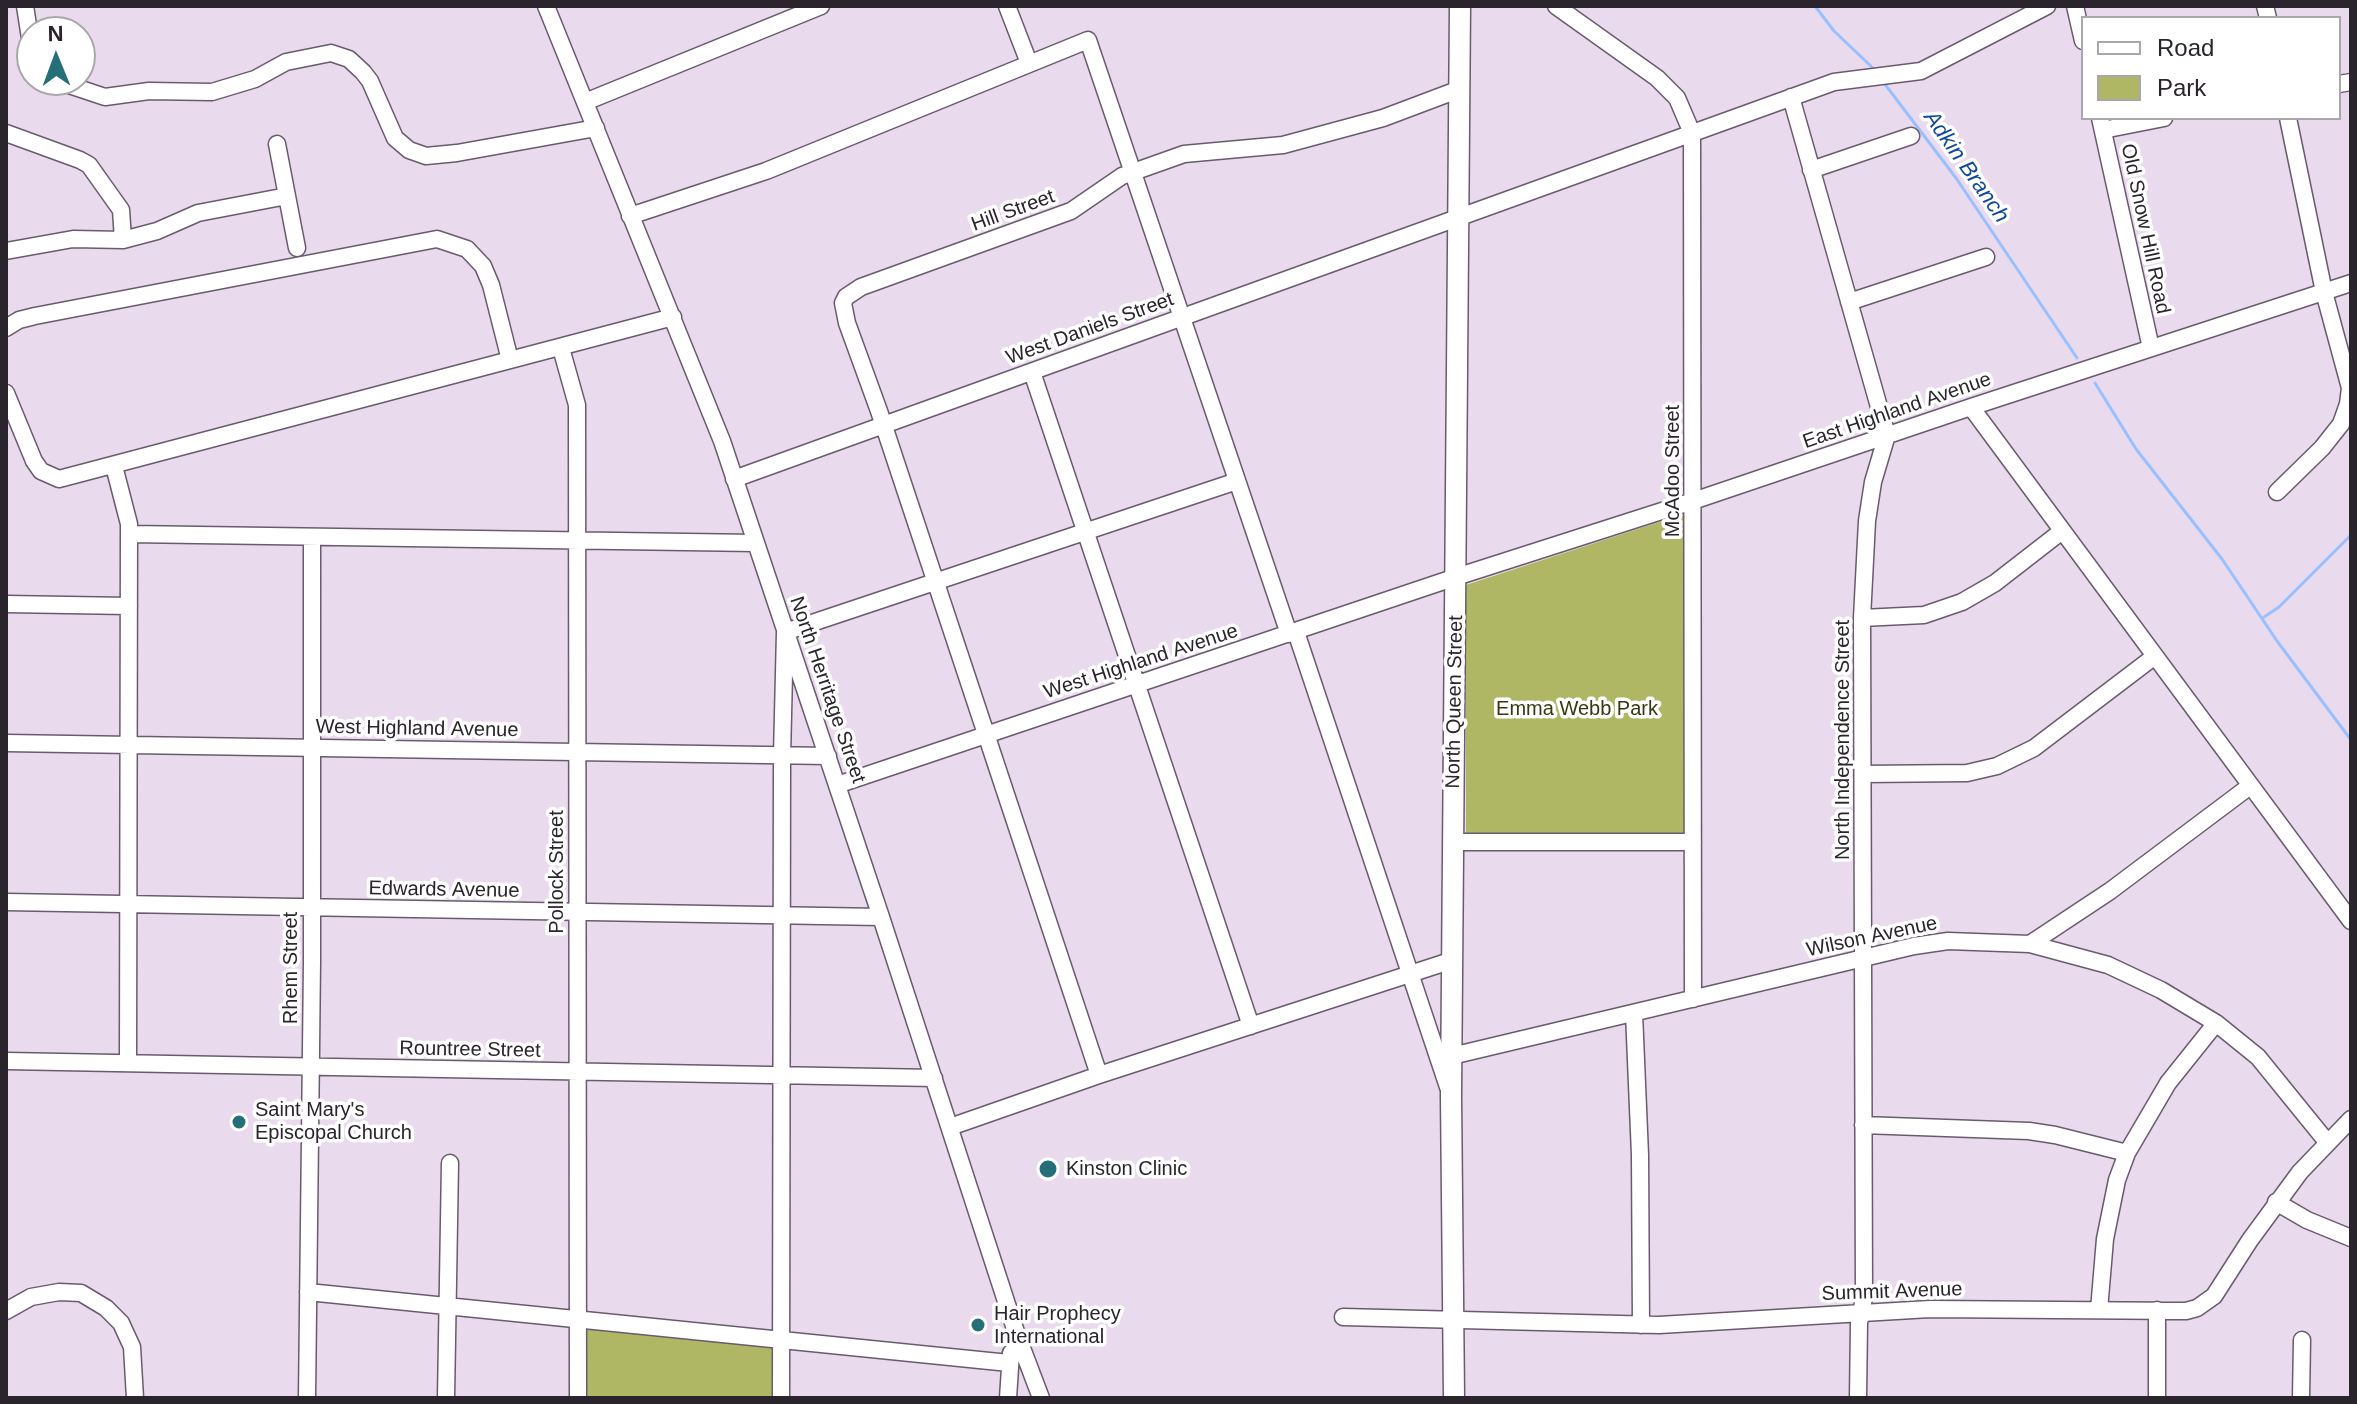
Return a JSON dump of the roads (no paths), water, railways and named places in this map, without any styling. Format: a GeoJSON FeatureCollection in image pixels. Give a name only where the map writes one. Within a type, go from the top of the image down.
{"type":"FeatureCollection","features":[{"type":"Feature","properties":{"kind":"main road","name":"North Queen Street"},"geometry":{"type":"LineString","coordinates":[[1454,1398],[1451,1096],[1460,6]]}},
{"type":"Feature","properties":{"kind":"street","name":"North Herritage Street"},"geometry":{"type":"LineString","coordinates":[[546,6],[722,441],[1016,1332],[1041,1398]]}},
{"type":"Feature","properties":{"kind":"street"},"geometry":{"type":"LineString","coordinates":[[585,102],[821,6]]}},
{"type":"Feature","properties":{"kind":"street"},"geometry":{"type":"LineString","coordinates":[[1007,6],[1029,63]]}},
{"type":"Feature","properties":{"kind":"street","name":"McAdoo Street"},"geometry":{"type":"LineString","coordinates":[[1556,6],[1657,78],[1677,98],[1692,133],[1693,999]]}},
{"type":"Feature","properties":{"kind":"street","name":"West Daniels Street"},"geometry":{"type":"LineString","coordinates":[[734,479],[1834,82],[1921,71],[2047,6]]}},
{"type":"Feature","properties":{"kind":"street"},"geometry":{"type":"LineString","coordinates":[[2075,6],[2081,32]]}},
{"type":"Feature","properties":{"kind":"street"},"geometry":{"type":"LineString","coordinates":[[630,216],[766,171],[1088,40],[1237,481],[1293,633],[1451,1096]]}},
{"type":"Feature","properties":{"kind":"street"},"geometry":{"type":"LineString","coordinates":[[96,94],[105,97],[149,91],[212,92],[255,79],[286,62],[331,53],[349,59],[363,72],[395,138],[409,150],[426,156],[596,128]]}},
{"type":"Feature","properties":{"kind":"street","name":"Hill Street"},"geometry":{"type":"LineString","coordinates":[[883,426],[843,312],[846,297],[861,287],[1071,211],[1122,176],[1184,154],[1283,145],[1383,118],[1460,89]]}},
{"type":"Feature","properties":{"kind":"street"},"geometry":{"type":"LineString","coordinates":[[1791,97],[1887,435]]}},
{"type":"Feature","properties":{"kind":"street"},"geometry":{"type":"LineString","coordinates":[[2101,124],[2143,120]]}},
{"type":"Feature","properties":{"kind":"street"},"geometry":{"type":"LineString","coordinates":[[2277,492],[2333,434],[2348,404],[2348,379],[2324,292],[2288,120]]}},
{"type":"Feature","properties":{"kind":"street","name":"Old Snow Hill Road"},"geometry":{"type":"LineString","coordinates":[[2101,124],[2151,348]]}},
{"type":"Feature","properties":{"kind":"street"},"geometry":{"type":"LineString","coordinates":[[6,133],[89,165],[121,210],[123,240]]}},
{"type":"Feature","properties":{"kind":"street"},"geometry":{"type":"LineString","coordinates":[[1811,170],[1911,136]]}},
{"type":"Feature","properties":{"kind":"street"},"geometry":{"type":"LineString","coordinates":[[277,144],[297,248]]}},
{"type":"Feature","properties":{"kind":"street"},"geometry":{"type":"LineString","coordinates":[[6,251],[73,239],[123,240],[157,231],[198,213],[287,196]]}},
{"type":"Feature","properties":{"kind":"street"},"geometry":{"type":"LineString","coordinates":[[6,328],[19,320],[35,316],[437,239],[467,249],[483,266],[491,285],[510,360]]}},
{"type":"Feature","properties":{"kind":"street"},"geometry":{"type":"LineString","coordinates":[[1849,302],[1986,257]]}},
{"type":"Feature","properties":{"kind":"street","name":"East Highland Avenue"},"geometry":{"type":"LineString","coordinates":[[1456,577],[2351,283]]}},
{"type":"Feature","properties":{"kind":"street"},"geometry":{"type":"LineString","coordinates":[[6,393],[34,461],[41,471],[59,479],[673,317]]}},
{"type":"Feature","properties":{"kind":"street","name":"Pollock Street"},"geometry":{"type":"LineString","coordinates":[[561,348],[577,405],[578,1398]]}},
{"type":"Feature","properties":{"kind":"street"},"geometry":{"type":"LineString","coordinates":[[1032,372],[1251,1026]]}},
{"type":"Feature","properties":{"kind":"street"},"geometry":{"type":"LineString","coordinates":[[1971,407],[2351,921]]}},
{"type":"Feature","properties":{"kind":"street"},"geometry":{"type":"LineString","coordinates":[[883,426],[1099,1075]]}},
{"type":"Feature","properties":{"kind":"street","name":"North Independence Street"},"geometry":{"type":"LineString","coordinates":[[1858,1398],[1864,1298],[1862,618],[1867,521],[1873,482],[1887,435]]}},
{"type":"Feature","properties":{"kind":"street"},"geometry":{"type":"LineString","coordinates":[[114,466],[129,524],[128,1063]]}},
{"type":"Feature","properties":{"kind":"street"},"geometry":{"type":"LineString","coordinates":[[781,1398],[785,632],[1237,481]]}},
{"type":"Feature","properties":{"kind":"street"},"geometry":{"type":"LineString","coordinates":[[1862,618],[1924,615],[1962,602],[1995,583],[2062,531]]}},
{"type":"Feature","properties":{"kind":"street"},"geometry":{"type":"LineString","coordinates":[[129,534],[756,543]]}},
{"type":"Feature","properties":{"kind":"street","name":"Rhem Street"},"geometry":{"type":"LineString","coordinates":[[307,1398],[312,538]]}},
{"type":"Feature","properties":{"kind":"street","name":"West Highland Avenue"},"geometry":{"type":"LineString","coordinates":[[837,785],[1456,577]]}},
{"type":"Feature","properties":{"kind":"street"},"geometry":{"type":"LineString","coordinates":[[6,604],[129,606]]}},
{"type":"Feature","properties":{"kind":"street"},"geometry":{"type":"LineString","coordinates":[[1863,774],[1967,773],[1997,766],[2034,748],[2155,656]]}},
{"type":"Feature","properties":{"kind":"street","name":"West Highland Avenue"},"geometry":{"type":"LineString","coordinates":[[6,743],[828,756]]}},
{"type":"Feature","properties":{"kind":"street"},"geometry":{"type":"LineString","coordinates":[[2030,944],[2110,891],[2250,786]]}},
{"type":"Feature","properties":{"kind":"street"},"geometry":{"type":"LineString","coordinates":[[1454,842],[1693,842]]}},
{"type":"Feature","properties":{"kind":"street","name":"Edwards Avenue"},"geometry":{"type":"LineString","coordinates":[[6,902],[881,917]]}},
{"type":"Feature","properties":{"kind":"street","name":"Wilson Avenue"},"geometry":{"type":"LineString","coordinates":[[1460,1054],[1863,957],[1948,941],[2030,944],[2108,965],[2161,990],[2216,1023],[2258,1057],[2327,1142]]}},
{"type":"Feature","properties":{"kind":"street"},"geometry":{"type":"LineString","coordinates":[[950,1127],[1099,1075],[1453,960]]}},
{"type":"Feature","properties":{"kind":"street"},"geometry":{"type":"LineString","coordinates":[[1634,1013],[1640,1155],[1641,1325]]}},
{"type":"Feature","properties":{"kind":"street"},"geometry":{"type":"LineString","coordinates":[[2099,1310],[2105,1239],[2117,1180],[2127,1153],[2168,1083],[2216,1023]]}},
{"type":"Feature","properties":{"kind":"street","name":"Rountree Street"},"geometry":{"type":"LineString","coordinates":[[6,1061],[934,1078]]}},
{"type":"Feature","properties":{"kind":"street","name":"Summit Avenue"},"geometry":{"type":"LineString","coordinates":[[1343,1317],[1641,1325],[1861,1312],[2186,1311],[2208,1302],[2276,1202],[2351,1119]]}},
{"type":"Feature","properties":{"kind":"street"},"geometry":{"type":"LineString","coordinates":[[1863,1125],[2029,1131],[2127,1153]]}},
{"type":"Feature","properties":{"kind":"street"},"geometry":{"type":"LineString","coordinates":[[446,1398],[450,1163]]}},
{"type":"Feature","properties":{"kind":"street"},"geometry":{"type":"LineString","coordinates":[[2276,1202],[2307,1220],[2351,1238]]}},
{"type":"Feature","properties":{"kind":"street"},"geometry":{"type":"LineString","coordinates":[[6,1311],[31,1297],[59,1292],[81,1293],[106,1308],[121,1323],[130,1340],[135,1364],[135,1398]]}},
{"type":"Feature","properties":{"kind":"street"},"geometry":{"type":"LineString","coordinates":[[308,1292],[1009,1363]]}},
{"type":"Feature","properties":{"kind":"street"},"geometry":{"type":"LineString","coordinates":[[2157,1310],[2157,1398]]}},
{"type":"Feature","properties":{"kind":"street"},"geometry":{"type":"LineString","coordinates":[[1008,1398],[1009,1363],[1016,1332]]}},
{"type":"Feature","properties":{"kind":"street"},"geometry":{"type":"LineString","coordinates":[[2301,1398],[2302,1340]]}},
{"type":"Feature","properties":{"kind":"waterway","name":"Adkin Branch"},"geometry":{"type":"LineString","coordinates":[[1815,6],[1834,31],[1875,70]]}},
{"type":"Feature","properties":{"kind":"waterway","name":"Adkin Branch"},"geometry":{"type":"LineString","coordinates":[[1884,83],[1956,178],[2077,358]]}},
{"type":"Feature","properties":{"kind":"waterway","name":"Adkin Branch"},"geometry":{"type":"LineString","coordinates":[[2095,383],[2136,449],[2222,559],[2277,641],[2351,740]]}},
{"type":"Feature","properties":{"kind":"waterway"},"geometry":{"type":"LineString","coordinates":[[2264,617],[2279,607],[2351,535]]}},
{"type":"Feature","properties":{"kind":"place","name":"Saint Mary's Episcopal Church"},"geometry":{"type":"Point","coordinates":[239,1122]}},
{"type":"Feature","properties":{"kind":"place","name":"Kinston Clinic"},"geometry":{"type":"Point","coordinates":[1048,1169]}},
{"type":"Feature","properties":{"kind":"place","name":"Hair Prophecy International"},"geometry":{"type":"Point","coordinates":[978,1325]}},
{"type":"Feature","properties":{"kind":"park label","name":"Emma Webb Park"},"geometry":{"type":"Point","coordinates":[1577,709]}}]}
